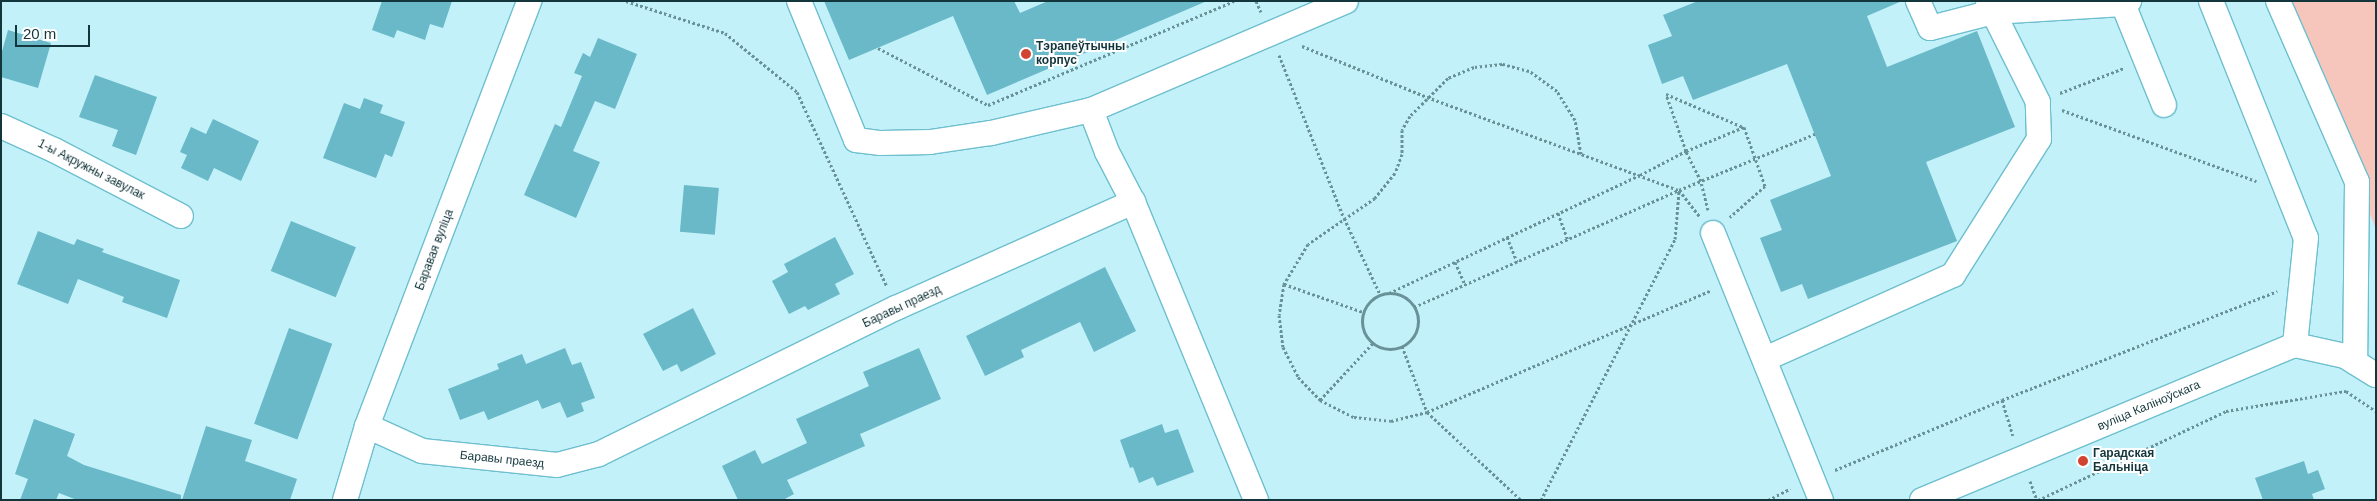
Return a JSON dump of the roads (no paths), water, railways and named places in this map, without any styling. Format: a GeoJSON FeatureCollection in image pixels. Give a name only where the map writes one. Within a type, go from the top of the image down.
{"type":"FeatureCollection","features":[{"type":"Feature","properties":{"kind":"street","name":"Баравая вуліца"},"geometry":{"type":"LineString","coordinates":[[345,500],[367,426],[529,1]]}},
{"type":"Feature","properties":{"kind":"street"},"geometry":{"type":"LineString","coordinates":[[799,1],[856,140],[881,143],[930,142],[991,133],[1091,110],[1346,1]]}},
{"type":"Feature","properties":{"kind":"street"},"geometry":{"type":"LineString","coordinates":[[1918,1],[1930,28],[1991,7],[2126,2],[2164,105]]}},
{"type":"Feature","properties":{"kind":"street"},"geometry":{"type":"LineString","coordinates":[[2211,1],[2306,238],[2295,345],[2345,356],[2376,375]]}},
{"type":"Feature","properties":{"kind":"street"},"geometry":{"type":"LineString","coordinates":[[2278,1],[2357,182],[2355,362]]}},
{"type":"Feature","properties":{"kind":"street"},"geometry":{"type":"LineString","coordinates":[[1765,360],[1953,275],[2039,139],[2038,102],[1991,7]]}},
{"type":"Feature","properties":{"kind":"street"},"geometry":{"type":"LineString","coordinates":[[1091,110],[1108,152],[1133,202],[1256,500]]}},
{"type":"Feature","properties":{"kind":"street","name":"1-ы Акружны завулак"},"geometry":{"type":"LineString","coordinates":[[1,126],[54,150],[181,216]]}},
{"type":"Feature","properties":{"kind":"street","name":"Баравы праезд"},"geometry":{"type":"LineString","coordinates":[[367,426],[422,452],[557,465],[599,454],[896,308],[1133,202]]}},
{"type":"Feature","properties":{"kind":"street"},"geometry":{"type":"LineString","coordinates":[[1713,233],[1818,489]]}},
{"type":"Feature","properties":{"kind":"street","name":"вуліца Каліноўскага"},"geometry":{"type":"LineString","coordinates":[[1922,500],[2295,345]]}},
{"type":"Feature","properties":{"kind":"place","name":"Тэрапеўтычны корпус"},"geometry":{"type":"Point","coordinates":[1026,54]}},
{"type":"Feature","properties":{"kind":"place","name":"Гарадская Бальніца"},"geometry":{"type":"Point","coordinates":[2083,461]}}]}
